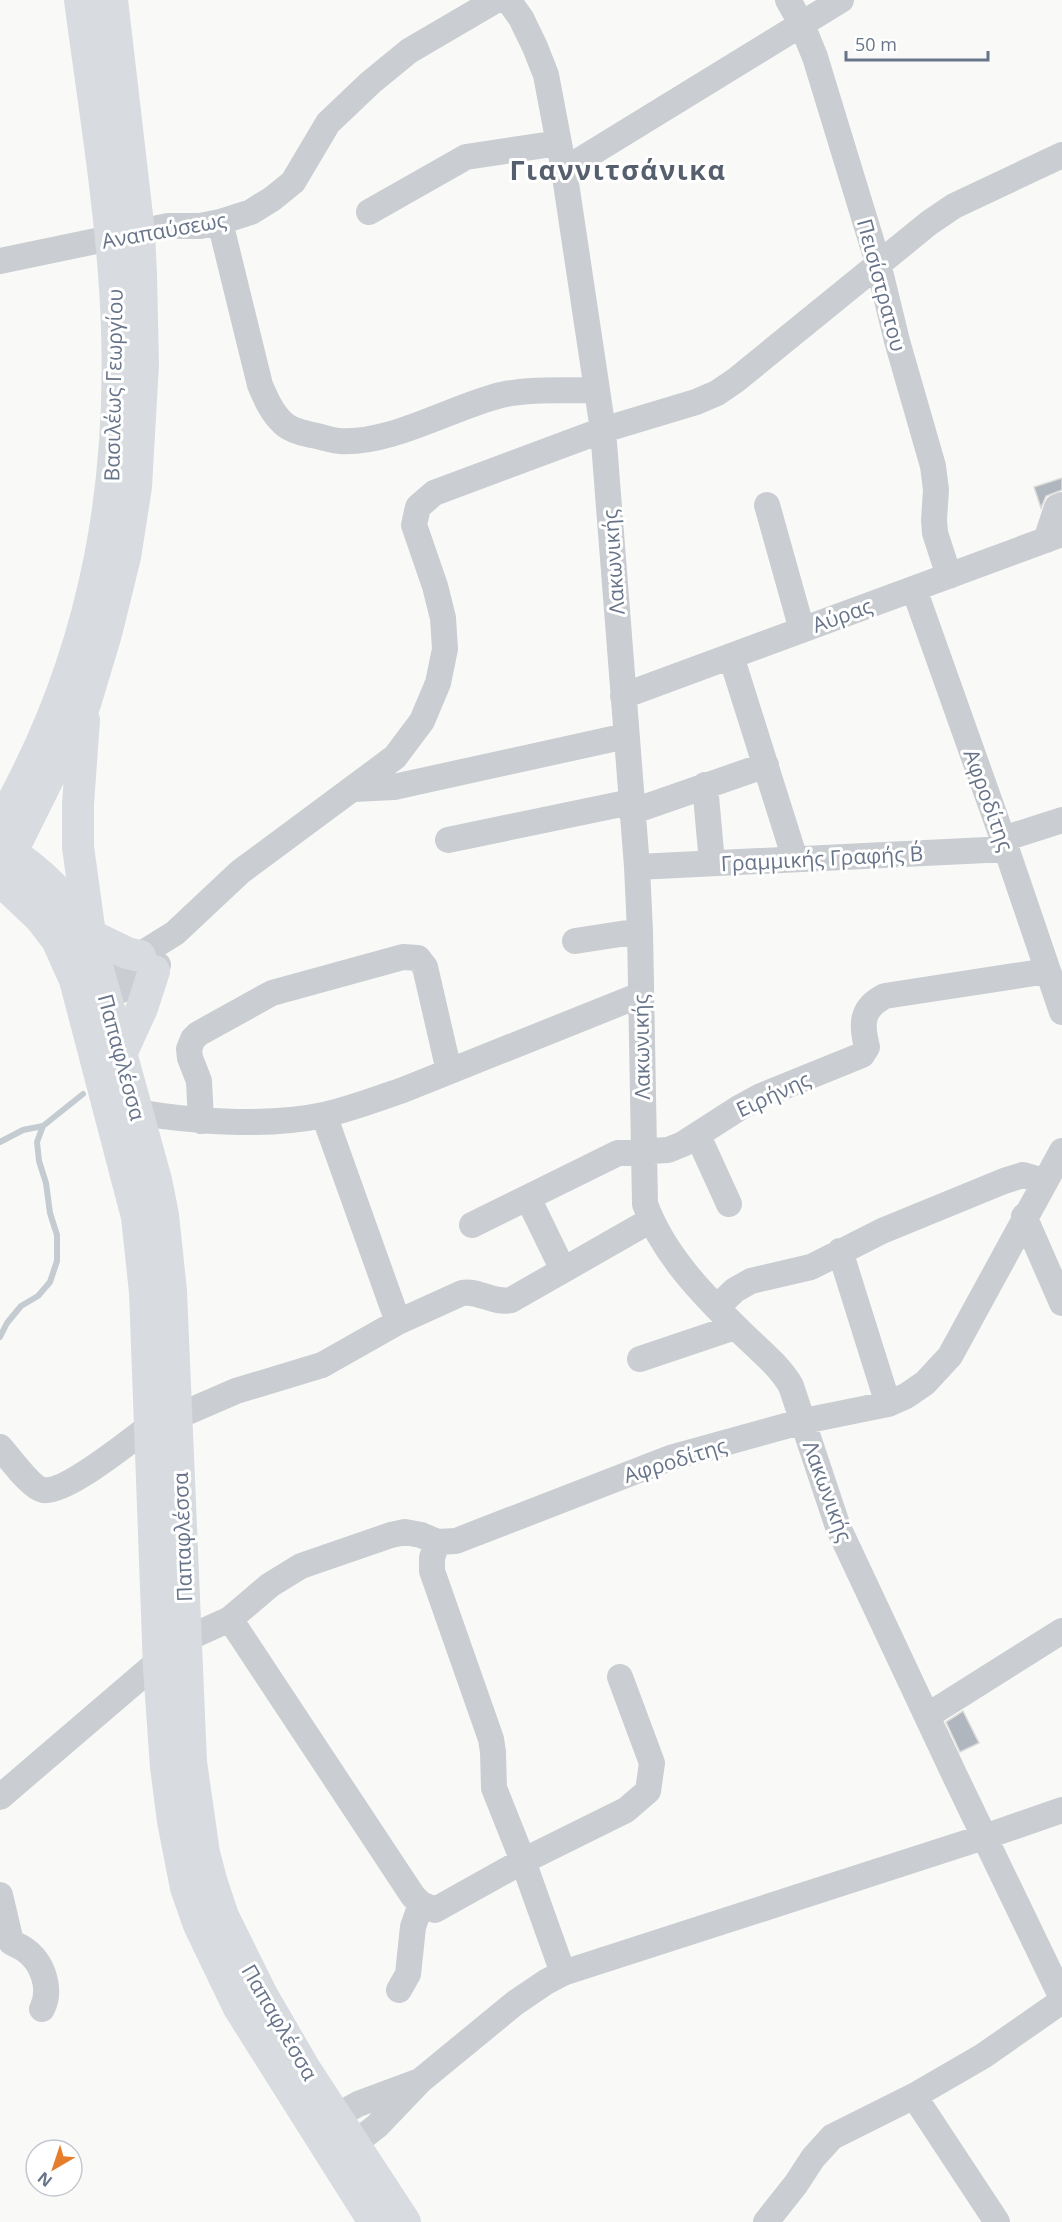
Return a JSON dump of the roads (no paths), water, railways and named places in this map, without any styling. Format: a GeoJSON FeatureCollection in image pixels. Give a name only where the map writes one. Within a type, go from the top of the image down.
{"type":"FeatureCollection","features":[{"type":"Feature","properties":{"kind":"main road","name":"Βασιλέως Γεωργίου"},"geometry":{"type":"LineString","coordinates":[[80,0],[124,235],[143,353],[136,487],[125,557],[106,634],[85,704]]}},
{"type":"Feature","properties":{"kind":"main road","name":"Βασιλέως Γεωργίου"},"geometry":{"type":"LineString","coordinates":[[0,824],[25,780],[61,696],[84,626],[109,515],[116,423],[117,356],[114,276],[124,235],[112,0]]}},
{"type":"Feature","properties":{"kind":"main road"},"geometry":{"type":"LineString","coordinates":[[3,864],[85,704]]}},
{"type":"Feature","properties":{"kind":"main road"},"geometry":{"type":"LineString","coordinates":[[85,704],[78,804],[78,847],[90,937],[147,964],[142,1008],[121,1054]]}},
{"type":"Feature","properties":{"kind":"main road","name":"Παπαφλέσσα"},"geometry":{"type":"LineString","coordinates":[[3,864],[90,988],[121,1054],[156,1180],[171,1291],[163,1422],[159,1661],[166,1767],[173,1821],[186,1888],[199,1925],[239,2008],[326,2122],[344,2150],[405,2222]]}},
{"type":"Feature","properties":{"kind":"main road","name":"Παπαφλέσσα"},"geometry":{"type":"LineString","coordinates":[[3,864],[66,900],[90,937],[90,988],[137,1217],[163,1422],[186,1639],[191,1762],[204,1853],[223,1916],[262,1995],[305,2069],[326,2122]]}},
{"type":"Feature","properties":{"kind":"main road"},"geometry":{"type":"LineString","coordinates":[[0,913],[18,914],[41,920]]}},
{"type":"Feature","properties":{"kind":"main road","name":"Παπαφλέσσα"},"geometry":{"type":"LineString","coordinates":[[344,2150],[374,2222]]}},
{"type":"Feature","properties":{"kind":"street","name":"Αναπαύσεως"},"geometry":{"type":"LineString","coordinates":[[0,261],[168,226],[200,226],[251,212],[272,200],[293,182],[328,123],[346,104],[409,51],[496,0]]}},
{"type":"Feature","properties":{"kind":"street","name":"Λακωνικής"},"geometry":{"type":"LineString","coordinates":[[508,0],[521,18],[536,47],[546,75],[564,170],[603,430],[637,867],[644,1198],[651,1220],[674,1257],[735,1327],[787,1379],[795,1394],[838,1527],[1061,1995]]}},
{"type":"Feature","properties":{"kind":"street","name":"Πεισίστρατου"},"geometry":{"type":"LineString","coordinates":[[788,0],[802,25],[820,74],[878,263],[897,341],[933,466],[936,490],[935,533],[949,576]]}},
{"type":"Feature","properties":{"kind":"street"},"geometry":{"type":"LineString","coordinates":[[564,170],[841,0]]}},
{"type":"Feature","properties":{"kind":"street"},"geometry":{"type":"LineString","coordinates":[[369,212],[466,157],[559,143]]}},
{"type":"Feature","properties":{"kind":"street"},"geometry":{"type":"LineString","coordinates":[[90,988],[147,964],[175,933],[240,872],[395,757],[422,721],[446,649],[443,618],[435,586],[414,525],[418,507],[434,493],[603,430],[717,393],[736,381],[929,223],[954,206],[1062,156]]}},
{"type":"Feature","properties":{"kind":"street"},"geometry":{"type":"LineString","coordinates":[[220,222],[260,385],[269,406],[285,425],[308,435],[341,441],[372,438],[418,425],[479,401],[502,395],[525,391],[597,390]]}},
{"type":"Feature","properties":{"kind":"street"},"geometry":{"type":"LineString","coordinates":[[1054,537],[1056,507],[1062,505]]}},
{"type":"Feature","properties":{"kind":"street"},"geometry":{"type":"LineString","coordinates":[[767,506],[802,630]]}},
{"type":"Feature","properties":{"kind":"street","name":"Αύρας"},"geometry":{"type":"LineString","coordinates":[[623,696],[1054,537]]}},
{"type":"Feature","properties":{"kind":"street","name":"Αφροδίτης"},"geometry":{"type":"LineString","coordinates":[[914,589],[1062,1012]]}},
{"type":"Feature","properties":{"kind":"street"},"geometry":{"type":"LineString","coordinates":[[731,656],[795,859]]}},
{"type":"Feature","properties":{"kind":"street"},"geometry":{"type":"LineString","coordinates":[[354,789],[394,787],[626,736]]}},
{"type":"Feature","properties":{"kind":"street"},"geometry":{"type":"LineString","coordinates":[[448,840],[631,807],[766,765]]}},
{"type":"Feature","properties":{"kind":"street"},"geometry":{"type":"LineString","coordinates":[[705,785],[712,864]]}},
{"type":"Feature","properties":{"kind":"street","name":"Γραμμικής Γραφής Β΄"},"geometry":{"type":"LineString","coordinates":[[637,867],[795,859],[1005,844],[1062,820]]}},
{"type":"Feature","properties":{"kind":"street"},"geometry":{"type":"LineString","coordinates":[[575,941],[640,931]]}},
{"type":"Feature","properties":{"kind":"street"},"geometry":{"type":"LineString","coordinates":[[201,1121],[199,1081],[190,1058],[189,1048],[198,1034],[273,993],[403,957],[418,958],[425,967],[450,1071]]}},
{"type":"Feature","properties":{"kind":"street","name":"Ειρήνης"},"geometry":{"type":"LineString","coordinates":[[472,1225],[618,1153],[673,1149],[698,1136],[739,1107],[767,1093],[862,1055],[867,1047],[863,1020],[881,998],[893,994],[1047,971]]}},
{"type":"Feature","properties":{"kind":"street"},"geometry":{"type":"LineString","coordinates":[[137,1112],[201,1121],[265,1120],[324,1115],[369,1102],[450,1071],[640,994]]}},
{"type":"Feature","properties":{"kind":"street"},"geometry":{"type":"LineString","coordinates":[[324,1115],[398,1322]]}},
{"type":"Feature","properties":{"kind":"street"},"geometry":{"type":"LineString","coordinates":[[698,1136],[729,1204]]}},
{"type":"Feature","properties":{"kind":"street","name":"Αφροδίτης"},"geometry":{"type":"LineString","coordinates":[[186,1639],[230,1619],[270,1585],[301,1566],[405,1532],[421,1535],[437,1542],[456,1540],[670,1458],[804,1421],[888,1404],[906,1396],[925,1383],[950,1356],[1024,1216],[1062,1151]]}},
{"type":"Feature","properties":{"kind":"street"},"geometry":{"type":"LineString","coordinates":[[717,1307],[735,1290],[751,1281],[811,1267],[840,1251],[907,1221],[1015,1177],[1023,1175],[1044,1181]]}},
{"type":"Feature","properties":{"kind":"street"},"geometry":{"type":"LineString","coordinates":[[528,1198],[563,1270]]}},
{"type":"Feature","properties":{"kind":"street"},"geometry":{"type":"LineString","coordinates":[[1024,1216],[1062,1303]]}},
{"type":"Feature","properties":{"kind":"street"},"geometry":{"type":"LineString","coordinates":[[0,1448],[33,1485],[42,1490],[54,1490],[74,1481],[163,1422],[236,1391],[322,1365],[398,1322],[465,1292],[500,1301],[512,1300],[651,1220]]}},
{"type":"Feature","properties":{"kind":"street"},"geometry":{"type":"LineString","coordinates":[[840,1251],[888,1404]]}},
{"type":"Feature","properties":{"kind":"street"},"geometry":{"type":"LineString","coordinates":[[640,1359],[735,1327]]}},
{"type":"Feature","properties":{"kind":"street"},"geometry":{"type":"LineString","coordinates":[[437,1542],[432,1558],[432,1570],[494,1752],[494,1788],[523,1860],[562,1973]]}},
{"type":"Feature","properties":{"kind":"street"},"geometry":{"type":"LineString","coordinates":[[230,1619],[410,1893],[421,1904],[433,1910],[523,1860],[626,1810],[648,1791],[652,1763],[620,1677]]}},
{"type":"Feature","properties":{"kind":"street"},"geometry":{"type":"LineString","coordinates":[[928,1718],[1062,1631]]}},
{"type":"Feature","properties":{"kind":"street"},"geometry":{"type":"LineString","coordinates":[[0,1797],[159,1661]]}},
{"type":"Feature","properties":{"kind":"street"},"geometry":{"type":"LineString","coordinates":[[344,2150],[398,2106],[420,2081],[516,2003],[562,1973],[1062,1810]]}},
{"type":"Feature","properties":{"kind":"street"},"geometry":{"type":"LineString","coordinates":[[0,1895],[11,1942],[23,1948],[42,1971],[48,1999],[42,2009]]}},
{"type":"Feature","properties":{"kind":"street"},"geometry":{"type":"LineString","coordinates":[[399,1990],[408,1974],[413,1927],[421,1904]]}},
{"type":"Feature","properties":{"kind":"street"},"geometry":{"type":"LineString","coordinates":[[766,2222],[813,2158],[832,2137],[914,2096],[982,2056],[1061,1995]]}},
{"type":"Feature","properties":{"kind":"street"},"geometry":{"type":"LineString","coordinates":[[326,2122],[382,2093],[420,2081]]}},
{"type":"Feature","properties":{"kind":"street"},"geometry":{"type":"LineString","coordinates":[[914,2096],[997,2222]]}},
{"type":"Feature","properties":{"kind":"waterway"},"geometry":{"type":"LineString","coordinates":[[0,1142],[23,1130],[43,1126],[83,1094]]}},
{"type":"Feature","properties":{"kind":"waterway"},"geometry":{"type":"LineString","coordinates":[[0,1337],[7,1323],[21,1306],[38,1296],[50,1282],[57,1261],[57,1235],[50,1213],[37,1142],[43,1126]]}},
{"type":"Feature","properties":{"kind":"district","name":"Γιαννιτσάνικα"},"geometry":{"type":"Point","coordinates":[618,169]}}]}
